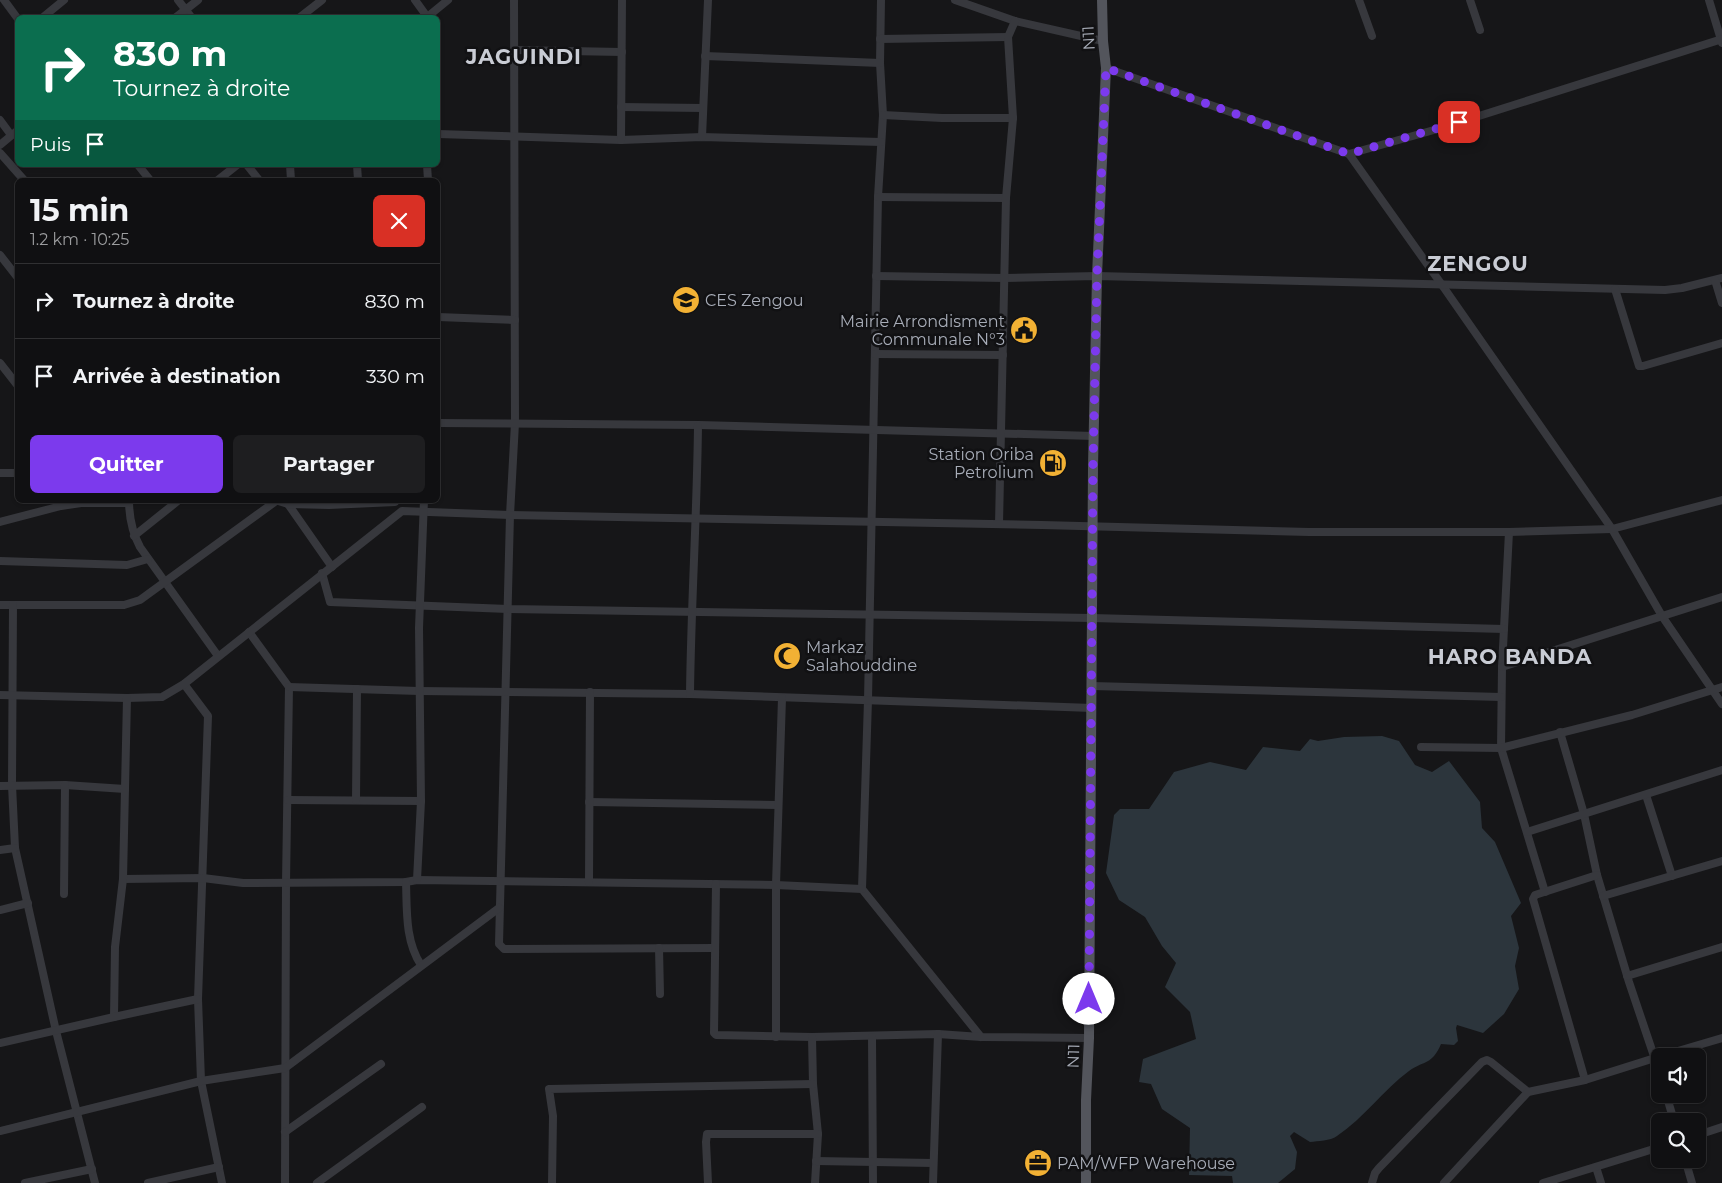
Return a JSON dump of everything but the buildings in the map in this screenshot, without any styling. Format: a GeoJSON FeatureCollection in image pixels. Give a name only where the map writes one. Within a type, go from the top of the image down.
{"type":"FeatureCollection","features":[{"type":"Feature","properties":{"kind":"main road","name":"N11"},"geometry":{"type":"LineString","coordinates":[[1086,1183],[1086,1100],[1089,1038],[1092,527],[1097,276],[1106,68],[1102,0]]}},
{"type":"Feature","properties":{"kind":"street"},"geometry":{"type":"LineString","coordinates":[[4,0],[16,15]]}},
{"type":"Feature","properties":{"kind":"street"},"geometry":{"type":"LineString","coordinates":[[46,15],[64,0]]}},
{"type":"Feature","properties":{"kind":"street"},"geometry":{"type":"LineString","coordinates":[[178,0],[190,15]]}},
{"type":"Feature","properties":{"kind":"street"},"geometry":{"type":"LineString","coordinates":[[179,15],[198,0]]}},
{"type":"Feature","properties":{"kind":"street"},"geometry":{"type":"LineString","coordinates":[[303,15],[322,0]]}},
{"type":"Feature","properties":{"kind":"street"},"geometry":{"type":"LineString","coordinates":[[415,0],[426,15]]}},
{"type":"Feature","properties":{"kind":"street"},"geometry":{"type":"LineString","coordinates":[[429,15],[448,0]]}},
{"type":"Feature","properties":{"kind":"street"},"geometry":{"type":"LineString","coordinates":[[514,0],[514,423],[499,944],[504,949],[715,948]]}},
{"type":"Feature","properties":{"kind":"street"},"geometry":{"type":"LineString","coordinates":[[621,140],[622,0]]}},
{"type":"Feature","properties":{"kind":"street"},"geometry":{"type":"LineString","coordinates":[[702,138],[708,0]]}},
{"type":"Feature","properties":{"kind":"street"},"geometry":{"type":"LineString","coordinates":[[881,0],[880,63],[883,114],[878,197],[868,700],[862,888],[980,1037]]}},
{"type":"Feature","properties":{"kind":"street"},"geometry":{"type":"LineString","coordinates":[[955,0],[1015,21],[1103,42]]}},
{"type":"Feature","properties":{"kind":"street"},"geometry":{"type":"LineString","coordinates":[[1358,0],[1372,36]]}},
{"type":"Feature","properties":{"kind":"street"},"geometry":{"type":"LineString","coordinates":[[1470,0],[1480,30]]}},
{"type":"Feature","properties":{"kind":"street"},"geometry":{"type":"LineString","coordinates":[[1349,154],[1441,128],[1722,41],[1709,0]]}},
{"type":"Feature","properties":{"kind":"street"},"geometry":{"type":"LineString","coordinates":[[999,524],[1006,198],[1013,118],[1008,37],[1015,21]]}},
{"type":"Feature","properties":{"kind":"street"},"geometry":{"type":"LineString","coordinates":[[880,39],[1008,37]]}},
{"type":"Feature","properties":{"kind":"street"},"geometry":{"type":"LineString","coordinates":[[514,50],[622,52]]}},
{"type":"Feature","properties":{"kind":"street"},"geometry":{"type":"LineString","coordinates":[[705,56],[880,63]]}},
{"type":"Feature","properties":{"kind":"street"},"geometry":{"type":"LineString","coordinates":[[1106,68],[1349,154],[1612,529],[1662,616],[1722,704]]}},
{"type":"Feature","properties":{"kind":"street"},"geometry":{"type":"LineString","coordinates":[[621,107],[703,108]]}},
{"type":"Feature","properties":{"kind":"street"},"geometry":{"type":"LineString","coordinates":[[883,114],[942,118],[1013,118]]}},
{"type":"Feature","properties":{"kind":"street"},"geometry":{"type":"LineString","coordinates":[[0,120],[14,133],[0,145]]}},
{"type":"Feature","properties":{"kind":"street"},"geometry":{"type":"LineString","coordinates":[[440,134],[621,140],[702,138],[881,142]]}},
{"type":"Feature","properties":{"kind":"street"},"geometry":{"type":"LineString","coordinates":[[0,153],[22,178]]}},
{"type":"Feature","properties":{"kind":"street"},"geometry":{"type":"LineString","coordinates":[[140,167],[148,178]]}},
{"type":"Feature","properties":{"kind":"street"},"geometry":{"type":"LineString","coordinates":[[221,178],[234,167]]}},
{"type":"Feature","properties":{"kind":"street"},"geometry":{"type":"LineString","coordinates":[[249,167],[257,178]]}},
{"type":"Feature","properties":{"kind":"street"},"geometry":{"type":"LineString","coordinates":[[878,197],[1006,198]]}},
{"type":"Feature","properties":{"kind":"street"},"geometry":{"type":"LineString","coordinates":[[0,255],[15,274]]}},
{"type":"Feature","properties":{"kind":"street"},"geometry":{"type":"LineString","coordinates":[[876,276],[1004,278],[1097,276],[1674,290],[1718,279],[1722,303]]}},
{"type":"Feature","properties":{"kind":"street"},"geometry":{"type":"LineString","coordinates":[[1615,289],[1639,366],[1722,343]]}},
{"type":"Feature","properties":{"kind":"street"},"geometry":{"type":"LineString","coordinates":[[440,317],[515,320]]}},
{"type":"Feature","properties":{"kind":"street"},"geometry":{"type":"LineString","coordinates":[[875,354],[1003,355]]}},
{"type":"Feature","properties":{"kind":"street"},"geometry":{"type":"LineString","coordinates":[[0,363],[15,382]]}},
{"type":"Feature","properties":{"kind":"street"},"geometry":{"type":"LineString","coordinates":[[440,423],[698,426],[1094,436]]}},
{"type":"Feature","properties":{"kind":"street"},"geometry":{"type":"LineString","coordinates":[[690,694],[698,426]]}},
{"type":"Feature","properties":{"kind":"street"},"geometry":{"type":"LineString","coordinates":[[0,473],[15,473]]}},
{"type":"Feature","properties":{"kind":"street"},"geometry":{"type":"LineString","coordinates":[[0,695],[127,698],[162,696],[184,684],[402,511],[1309,532],[1509,532],[1612,529],[1722,500]]}},
{"type":"Feature","properties":{"kind":"street"},"geometry":{"type":"LineString","coordinates":[[0,522],[81,503]]}},
{"type":"Feature","properties":{"kind":"street"},"geometry":{"type":"LineString","coordinates":[[129,503],[130,522],[134,536],[148,560],[218,656]]}},
{"type":"Feature","properties":{"kind":"street"},"geometry":{"type":"LineString","coordinates":[[134,536],[173,503]]}},
{"type":"Feature","properties":{"kind":"street"},"geometry":{"type":"LineString","coordinates":[[0,605],[124,605],[140,600],[272,503]]}},
{"type":"Feature","properties":{"kind":"street"},"geometry":{"type":"LineString","coordinates":[[284,503],[329,505],[362,503]]}},
{"type":"Feature","properties":{"kind":"street"},"geometry":{"type":"LineString","coordinates":[[396,503],[402,511]]}},
{"type":"Feature","properties":{"kind":"street"},"geometry":{"type":"LineString","coordinates":[[417,880],[420,801],[420,605],[424,503]]}},
{"type":"Feature","properties":{"kind":"street"},"geometry":{"type":"LineString","coordinates":[[288,504],[332,567]]}},
{"type":"Feature","properties":{"kind":"street"},"geometry":{"type":"LineString","coordinates":[[1509,532],[1502,667],[1501,748],[1545,892]]}},
{"type":"Feature","properties":{"kind":"street"},"geometry":{"type":"LineString","coordinates":[[0,561],[127,566],[148,560]]}},
{"type":"Feature","properties":{"kind":"street"},"geometry":{"type":"LineString","coordinates":[[322,573],[330,602],[508,609],[1092,618],[1504,629]]}},
{"type":"Feature","properties":{"kind":"street"},"geometry":{"type":"LineString","coordinates":[[1502,667],[1722,597]]}},
{"type":"Feature","properties":{"kind":"street"},"geometry":{"type":"LineString","coordinates":[[13,605],[12,786],[15,848],[56,1031],[95,1183]]}},
{"type":"Feature","properties":{"kind":"street"},"geometry":{"type":"LineString","coordinates":[[249,632],[289,687],[284,1183]]}},
{"type":"Feature","properties":{"kind":"street"},"geometry":{"type":"LineString","coordinates":[[184,684],[208,716],[198,1000],[201,1081],[222,1183]]}},
{"type":"Feature","properties":{"kind":"street"},"geometry":{"type":"LineString","coordinates":[[1092,686],[1501,697]]}},
{"type":"Feature","properties":{"kind":"street"},"geometry":{"type":"LineString","coordinates":[[1421,746],[1501,748],[1632,715],[1722,686]]}},
{"type":"Feature","properties":{"kind":"street"},"geometry":{"type":"LineString","coordinates":[[289,687],[419,691],[690,694],[1092,708]]}},
{"type":"Feature","properties":{"kind":"street"},"geometry":{"type":"LineString","coordinates":[[356,800],[357,689]]}},
{"type":"Feature","properties":{"kind":"street"},"geometry":{"type":"LineString","coordinates":[[588,882],[590,692]]}},
{"type":"Feature","properties":{"kind":"street"},"geometry":{"type":"LineString","coordinates":[[114,1017],[115,947],[123,879],[127,698]]}},
{"type":"Feature","properties":{"kind":"street"},"geometry":{"type":"LineString","coordinates":[[776,1037],[776,885],[782,698]]}},
{"type":"Feature","properties":{"kind":"street"},"geometry":{"type":"LineString","coordinates":[[1560,732],[1584,814],[1597,875],[1627,976],[1655,1048]]}},
{"type":"Feature","properties":{"kind":"street"},"geometry":{"type":"LineString","coordinates":[[1527,832],[1722,770]]}},
{"type":"Feature","properties":{"kind":"street"},"geometry":{"type":"LineString","coordinates":[[0,786],[65,785],[125,789]]}},
{"type":"Feature","properties":{"kind":"street"},"geometry":{"type":"LineString","coordinates":[[64,894],[65,785]]}},
{"type":"Feature","properties":{"kind":"street"},"geometry":{"type":"LineString","coordinates":[[1646,795],[1672,876]]}},
{"type":"Feature","properties":{"kind":"street"},"geometry":{"type":"LineString","coordinates":[[288,800],[420,801]]}},
{"type":"Feature","properties":{"kind":"street"},"geometry":{"type":"LineString","coordinates":[[589,802],[778,806]]}},
{"type":"Feature","properties":{"kind":"street"},"geometry":{"type":"LineString","coordinates":[[0,850],[15,848]]}},
{"type":"Feature","properties":{"kind":"street"},"geometry":{"type":"LineString","coordinates":[[1603,896],[1722,861]]}},
{"type":"Feature","properties":{"kind":"street"},"geometry":{"type":"LineString","coordinates":[[1584,1080],[1533,901],[1534,895],[1597,875]]}},
{"type":"Feature","properties":{"kind":"street"},"geometry":{"type":"LineString","coordinates":[[123,879],[203,878],[243,883],[500,880],[862,888]]}},
{"type":"Feature","properties":{"kind":"street"},"geometry":{"type":"LineString","coordinates":[[406,882],[407,923],[415,957],[421,965]]}},
{"type":"Feature","properties":{"kind":"street"},"geometry":{"type":"LineString","coordinates":[[716,884],[716,1036],[812,1038],[938,1034],[980,1037],[1089,1038]]}},
{"type":"Feature","properties":{"kind":"street"},"geometry":{"type":"LineString","coordinates":[[0,910],[28,903]]}},
{"type":"Feature","properties":{"kind":"street"},"geometry":{"type":"LineString","coordinates":[[0,1131],[201,1081],[285,1068],[499,908]]}},
{"type":"Feature","properties":{"kind":"street"},"geometry":{"type":"LineString","coordinates":[[1627,976],[1722,947]]}},
{"type":"Feature","properties":{"kind":"street"},"geometry":{"type":"LineString","coordinates":[[659,948],[660,994]]}},
{"type":"Feature","properties":{"kind":"street"},"geometry":{"type":"LineString","coordinates":[[0,1043],[198,1000]]}},
{"type":"Feature","properties":{"kind":"street"},"geometry":{"type":"LineString","coordinates":[[933,1183],[938,1034]]}},
{"type":"Feature","properties":{"kind":"street"},"geometry":{"type":"LineString","coordinates":[[872,1036],[873,1183]]}},
{"type":"Feature","properties":{"kind":"street"},"geometry":{"type":"LineString","coordinates":[[812,1038],[813,1084],[818,1134],[814,1183]]}},
{"type":"Feature","properties":{"kind":"street"},"geometry":{"type":"LineString","coordinates":[[1689,1048],[1722,1038]]}},
{"type":"Feature","properties":{"kind":"street"},"geometry":{"type":"LineString","coordinates":[[1444,1183],[1528,1092],[1584,1080],[1651,1059]]}},
{"type":"Feature","properties":{"kind":"street"},"geometry":{"type":"LineString","coordinates":[[1372,1183],[1375,1173],[1379,1168],[1482,1062],[1487,1060],[1491,1062],[1528,1092]]}},
{"type":"Feature","properties":{"kind":"street"},"geometry":{"type":"LineString","coordinates":[[285,1132],[381,1064]]}},
{"type":"Feature","properties":{"kind":"street"},"geometry":{"type":"LineString","coordinates":[[552,1183],[553,1116],[549,1089],[813,1084]]}},
{"type":"Feature","properties":{"kind":"street"},"geometry":{"type":"LineString","coordinates":[[317,1183],[422,1107]]}},
{"type":"Feature","properties":{"kind":"street"},"geometry":{"type":"LineString","coordinates":[[1706,1133],[1722,1128]]}},
{"type":"Feature","properties":{"kind":"street"},"geometry":{"type":"LineString","coordinates":[[708,1183],[707,1134],[818,1134]]}},
{"type":"Feature","properties":{"kind":"street"},"geometry":{"type":"LineString","coordinates":[[1543,1183],[1651,1150]]}},
{"type":"Feature","properties":{"kind":"street"},"geometry":{"type":"LineString","coordinates":[[816,1161],[933,1163]]}},
{"type":"Feature","properties":{"kind":"street"},"geometry":{"type":"LineString","coordinates":[[1596,1167],[1601,1183]]}},
{"type":"Feature","properties":{"kind":"street"},"geometry":{"type":"LineString","coordinates":[[25,1183],[92,1168]]}},
{"type":"Feature","properties":{"kind":"street"},"geometry":{"type":"LineString","coordinates":[[148,1183],[219,1168]]}},
{"type":"Feature","properties":{"kind":"street"},"geometry":{"type":"LineString","coordinates":[[1688,1168],[1692,1183]]}},
{"type":"Feature","properties":{"kind":"shaded area"},"geometry":{"type":"Polygon","coordinates":[[[1382,736],[1399,741],[1415,765],[1432,772],[1449,761],[1480,802],[1482,828],[1495,842],[1521,903],[1511,916],[1519,948],[1515,966],[1519,989],[1504,1014],[1483,1033],[1457,1025],[1458,1041],[1454,1045],[1441,1044],[1431,1059],[1409,1071],[1356,1121],[1334,1138],[1310,1142],[1294,1132],[1290,1136],[1297,1152],[1295,1169],[1278,1183],[1233,1183],[1232,1176],[1189,1175],[1190,1128],[1162,1109],[1151,1084],[1139,1082],[1143,1059],[1196,1039],[1190,1012],[1165,987],[1176,963],[1162,946],[1145,917],[1119,900],[1106,873],[1114,815],[1120,809],[1149,809],[1174,772],[1210,762],[1246,770],[1263,747],[1300,751],[1310,739],[1318,741],[1344,737],[1382,736]]]}},
{"type":"Feature","properties":{"kind":"place","name":"CES Zengou"},"geometry":{"type":"Point","coordinates":[686,300]}},
{"type":"Feature","properties":{"kind":"place","name":"Mairie Arrondisment Communale N°3"},"geometry":{"type":"Point","coordinates":[1024,330]}},
{"type":"Feature","properties":{"kind":"place","name":"Station Oriba Petrolium"},"geometry":{"type":"Point","coordinates":[1053,463]}},
{"type":"Feature","properties":{"kind":"place","name":"Markaz Salahouddine"},"geometry":{"type":"Point","coordinates":[787,656]}},
{"type":"Feature","properties":{"kind":"place","name":"PAM/WFP Warehouse"},"geometry":{"type":"Point","coordinates":[1038,1163]}},
{"type":"Feature","properties":{"kind":"district","name":"JAGUINDI"},"geometry":{"type":"Point","coordinates":[524,57]}},
{"type":"Feature","properties":{"kind":"district","name":"ZENGOU"},"geometry":{"type":"Point","coordinates":[1478,264]}},
{"type":"Feature","properties":{"kind":"district","name":"HARO BANDA"},"geometry":{"type":"Point","coordinates":[1510,657]}},
{"type":"Feature","properties":{"kind":"route"},"geometry":{"type":"LineString","coordinates":[[1089,999],[1093,467],[1097,276],[1106,68],[1349,154],[1459,122]]}}]}
